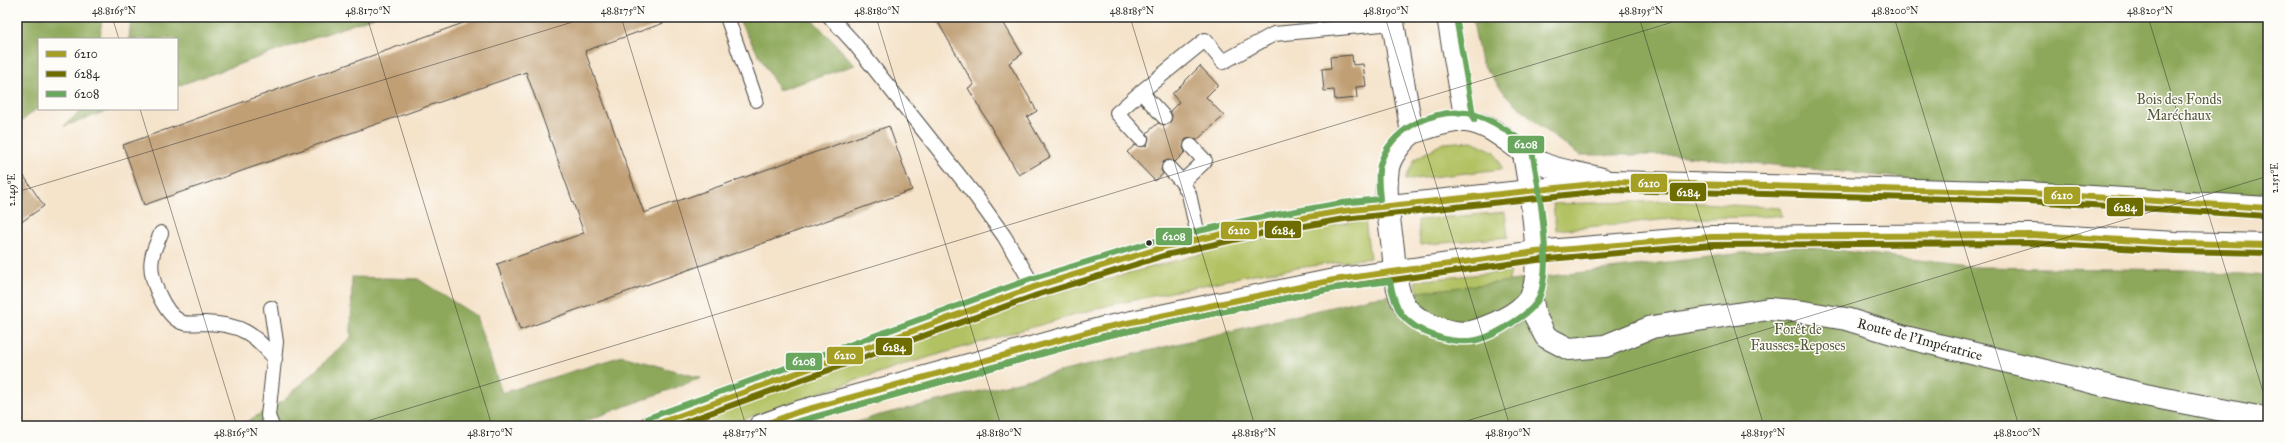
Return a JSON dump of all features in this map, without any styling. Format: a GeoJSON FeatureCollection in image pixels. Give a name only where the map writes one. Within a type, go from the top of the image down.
{"type":"FeatureCollection","features":[{"type":"Feature","properties":{"kind":"main road"},"geometry":{"type":"LineString","coordinates":[[1448,17],[1466,121]]}},
{"type":"Feature","properties":{"kind":"main road"},"geometry":{"type":"LineString","coordinates":[[1392,20],[1412,133]]}},
{"type":"Feature","properties":{"kind":"main road"},"geometry":{"type":"LineString","coordinates":[[1524,154],[1530,191],[1536,252],[1535,283],[1531,296],[1500,322],[1470,333],[1436,328],[1409,311],[1402,300],[1396,272],[1388,206],[1388,167],[1398,148],[1412,133],[1437,125],[1466,121],[1488,128],[1507,140],[1524,154],[1544,164],[1584,173],[1612,182]]}},
{"type":"Feature","properties":{"kind":"main road"},"geometry":{"type":"LineString","coordinates":[[651,426],[1034,287],[1164,247],[1262,225],[1343,211],[1612,182],[2028,193],[2268,208]]}},
{"type":"Feature","properties":{"kind":"main road"},"geometry":{"type":"LineString","coordinates":[[760,426],[798,412],[1103,328],[1334,280],[1536,252],[1718,237],[2032,235],[2176,243],[2268,245]]}},
{"type":"Feature","properties":{"kind":"main road","name":"Route de l'Impératrice"},"geometry":{"type":"LineString","coordinates":[[1531,296],[1535,316],[1546,338],[1569,349],[1605,346],[1652,328],[1769,309],[1804,312],[1846,318],[1905,337],[2145,395],[2268,419]]}},
{"type":"Feature","properties":{"kind":"lane"},"geometry":{"type":"LineString","coordinates":[[727,17],[756,100]]}},
{"type":"Feature","properties":{"kind":"lane"},"geometry":{"type":"LineString","coordinates":[[830,17],[854,43],[977,198],[1004,236],[1034,287]]}},
{"type":"Feature","properties":{"kind":"lane"},"geometry":{"type":"LineString","coordinates":[[1141,139],[1117,113],[1204,40],[1223,62],[1274,34],[1392,20]]}},
{"type":"Feature","properties":{"kind":"lane"},"geometry":{"type":"LineString","coordinates":[[1141,92],[1164,117]]}},
{"type":"Feature","properties":{"kind":"lane"},"geometry":{"type":"LineString","coordinates":[[1182,182],[1205,161],[1191,146]]}},
{"type":"Feature","properties":{"kind":"lane"},"geometry":{"type":"LineString","coordinates":[[1169,168],[1182,182],[1188,194],[1199,240]]}},
{"type":"Feature","properties":{"kind":"lane"},"geometry":{"type":"LineString","coordinates":[[161,232],[151,260],[155,287],[169,314],[182,323],[211,323],[240,328],[259,340],[275,360]]}},
{"type":"Feature","properties":{"kind":"lane"},"geometry":{"type":"LineString","coordinates":[[271,308],[276,342],[268,416],[272,426]]}},
{"type":"Feature","properties":{"kind":"green space"},"geometry":{"type":"Polygon","coordinates":[[[17,17],[102,17],[100,38],[38,38],[38,108],[17,125],[17,17]]]}},
{"type":"Feature","properties":{"kind":"green space"},"geometry":{"type":"Polygon","coordinates":[[[131,17],[374,17],[178,86],[178,38],[129,38],[131,17]]]}},
{"type":"Feature","properties":{"kind":"green space"},"geometry":{"type":"Polygon","coordinates":[[[737,17],[810,17],[855,65],[779,90],[737,17]]]}},
{"type":"Feature","properties":{"kind":"green space","name":"Bois des Fonds Maréchaux"},"geometry":{"type":"Polygon","coordinates":[[[1472,17],[2268,17],[2268,201],[1960,184],[1675,155],[1580,155],[1547,132],[1506,95],[1481,62],[1472,17]]]}},
{"type":"Feature","properties":{"kind":"green space"},"geometry":{"type":"Polygon","coordinates":[[[82,110],[110,110],[64,126],[82,110]]]}},
{"type":"Feature","properties":{"kind":"green space"},"geometry":{"type":"Polygon","coordinates":[[[1472,141],[1495,152],[1502,169],[1405,180],[1415,159],[1443,143],[1472,141]]]}},
{"type":"Feature","properties":{"kind":"green space"},"geometry":{"type":"Polygon","coordinates":[[[1668,201],[1780,208],[1782,216],[1670,219],[1556,230],[1553,204],[1668,201]]]}},
{"type":"Feature","properties":{"kind":"green space"},"geometry":{"type":"Polygon","coordinates":[[[1505,212],[1508,237],[1420,245],[1418,220],[1505,212]]]}},
{"type":"Feature","properties":{"kind":"green space"},"geometry":{"type":"Polygon","coordinates":[[[1365,220],[1370,258],[1254,274],[1102,307],[895,367],[724,426],[675,426],[1065,290],[1281,233],[1365,220]]]}},
{"type":"Feature","properties":{"kind":"green space","name":"Forêt de Fausses-Reposes"},"geometry":{"type":"Polygon","coordinates":[[[1801,246],[1977,267],[2188,270],[2268,276],[2268,426],[845,426],[876,416],[1369,298],[1801,246]]]}},
{"type":"Feature","properties":{"kind":"green space"},"geometry":{"type":"Polygon","coordinates":[[[1511,271],[1507,287],[1436,302],[1418,291],[1415,281],[1511,271]]]}},
{"type":"Feature","properties":{"kind":"green space"},"geometry":{"type":"Polygon","coordinates":[[[352,277],[418,279],[476,316],[502,393],[622,356],[701,378],[572,426],[239,426],[284,400],[351,337],[352,277]]]}},
{"type":"Feature","properties":{"kind":"building"},"geometry":{"type":"Polygon","coordinates":[[[480,17],[672,17],[672,20],[585,51],[644,213],[889,126],[912,190],[520,330],[497,264],[584,233],[526,72],[144,205],[123,145],[480,17]]]}},
{"type":"Feature","properties":{"kind":"building"},"geometry":{"type":"Polygon","coordinates":[[[935,17],[1000,17],[1022,54],[1009,63],[1037,111],[1027,117],[1050,157],[1019,175],[968,88],[974,85],[935,17]]]}},
{"type":"Feature","properties":{"kind":"building"},"geometry":{"type":"Polygon","coordinates":[[[1352,55],[1353,65],[1363,64],[1366,86],[1356,87],[1357,98],[1335,100],[1334,90],[1324,91],[1322,69],[1331,68],[1330,57],[1352,55]]]}},
{"type":"Feature","properties":{"kind":"building"},"geometry":{"type":"Polygon","coordinates":[[[1200,66],[1218,85],[1206,97],[1224,116],[1197,140],[1189,138],[1185,140],[1183,148],[1185,152],[1175,162],[1168,160],[1163,162],[1161,170],[1163,174],[1155,181],[1127,152],[1135,145],[1142,147],[1147,145],[1149,138],[1147,133],[1158,123],[1165,125],[1170,123],[1172,116],[1170,111],[1179,102],[1172,94],[1200,66]]]}},
{"type":"Feature","properties":{"kind":"building"},"geometry":{"type":"Polygon","coordinates":[[[17,166],[44,206],[17,225],[17,166]]]}},
{"type":"Feature","properties":{"kind":"transit line","name":"6208"},"geometry":{"type":"LineString","coordinates":[[1456,17],[1474,120]]}},
{"type":"Feature","properties":{"kind":"transit line","name":"6208"},"geometry":{"type":"LineString","coordinates":[[648,418],[1031,279],[1162,239],[1262,217],[1342,203],[1380,199],[1378,182],[1380,165],[1385,152],[1393,141],[1414,124],[1440,114],[1467,113],[1482,117],[1524,142],[1532,151],[1541,205],[1545,246],[1543,284],[1539,298],[1531,309],[1504,328],[1487,337],[1477,340],[1457,341],[1426,333],[1417,328],[1402,315],[1397,307],[1390,281],[1335,288],[1105,336],[783,426]]}},
{"type":"Feature","properties":{"kind":"transit line","name":"6210"},"geometry":{"type":"LineString","coordinates":[[651,426],[1034,287],[1164,247],[1263,225],[1343,211],[1612,182],[2028,193],[2268,208]]}},
{"type":"Feature","properties":{"kind":"transit line","name":"6284"},"geometry":{"type":"LineString","coordinates":[[674,426],[1037,295],[1166,255],[1265,233],[1344,219],[1612,190],[2028,201],[2268,216]]}},
{"type":"Feature","properties":{"kind":"transit line","name":"6210"},"geometry":{"type":"LineString","coordinates":[[760,426],[798,412],[1103,328],[1334,280],[1536,252],[1711,237],[2032,235],[2176,243],[2268,245]]}},
{"type":"Feature","properties":{"kind":"transit line","name":"6284"},"geometry":{"type":"LineString","coordinates":[[783,426],[1105,336],[1335,288],[1537,260],[1711,245],[2032,243],[2176,251],[2268,253]]}}]}
